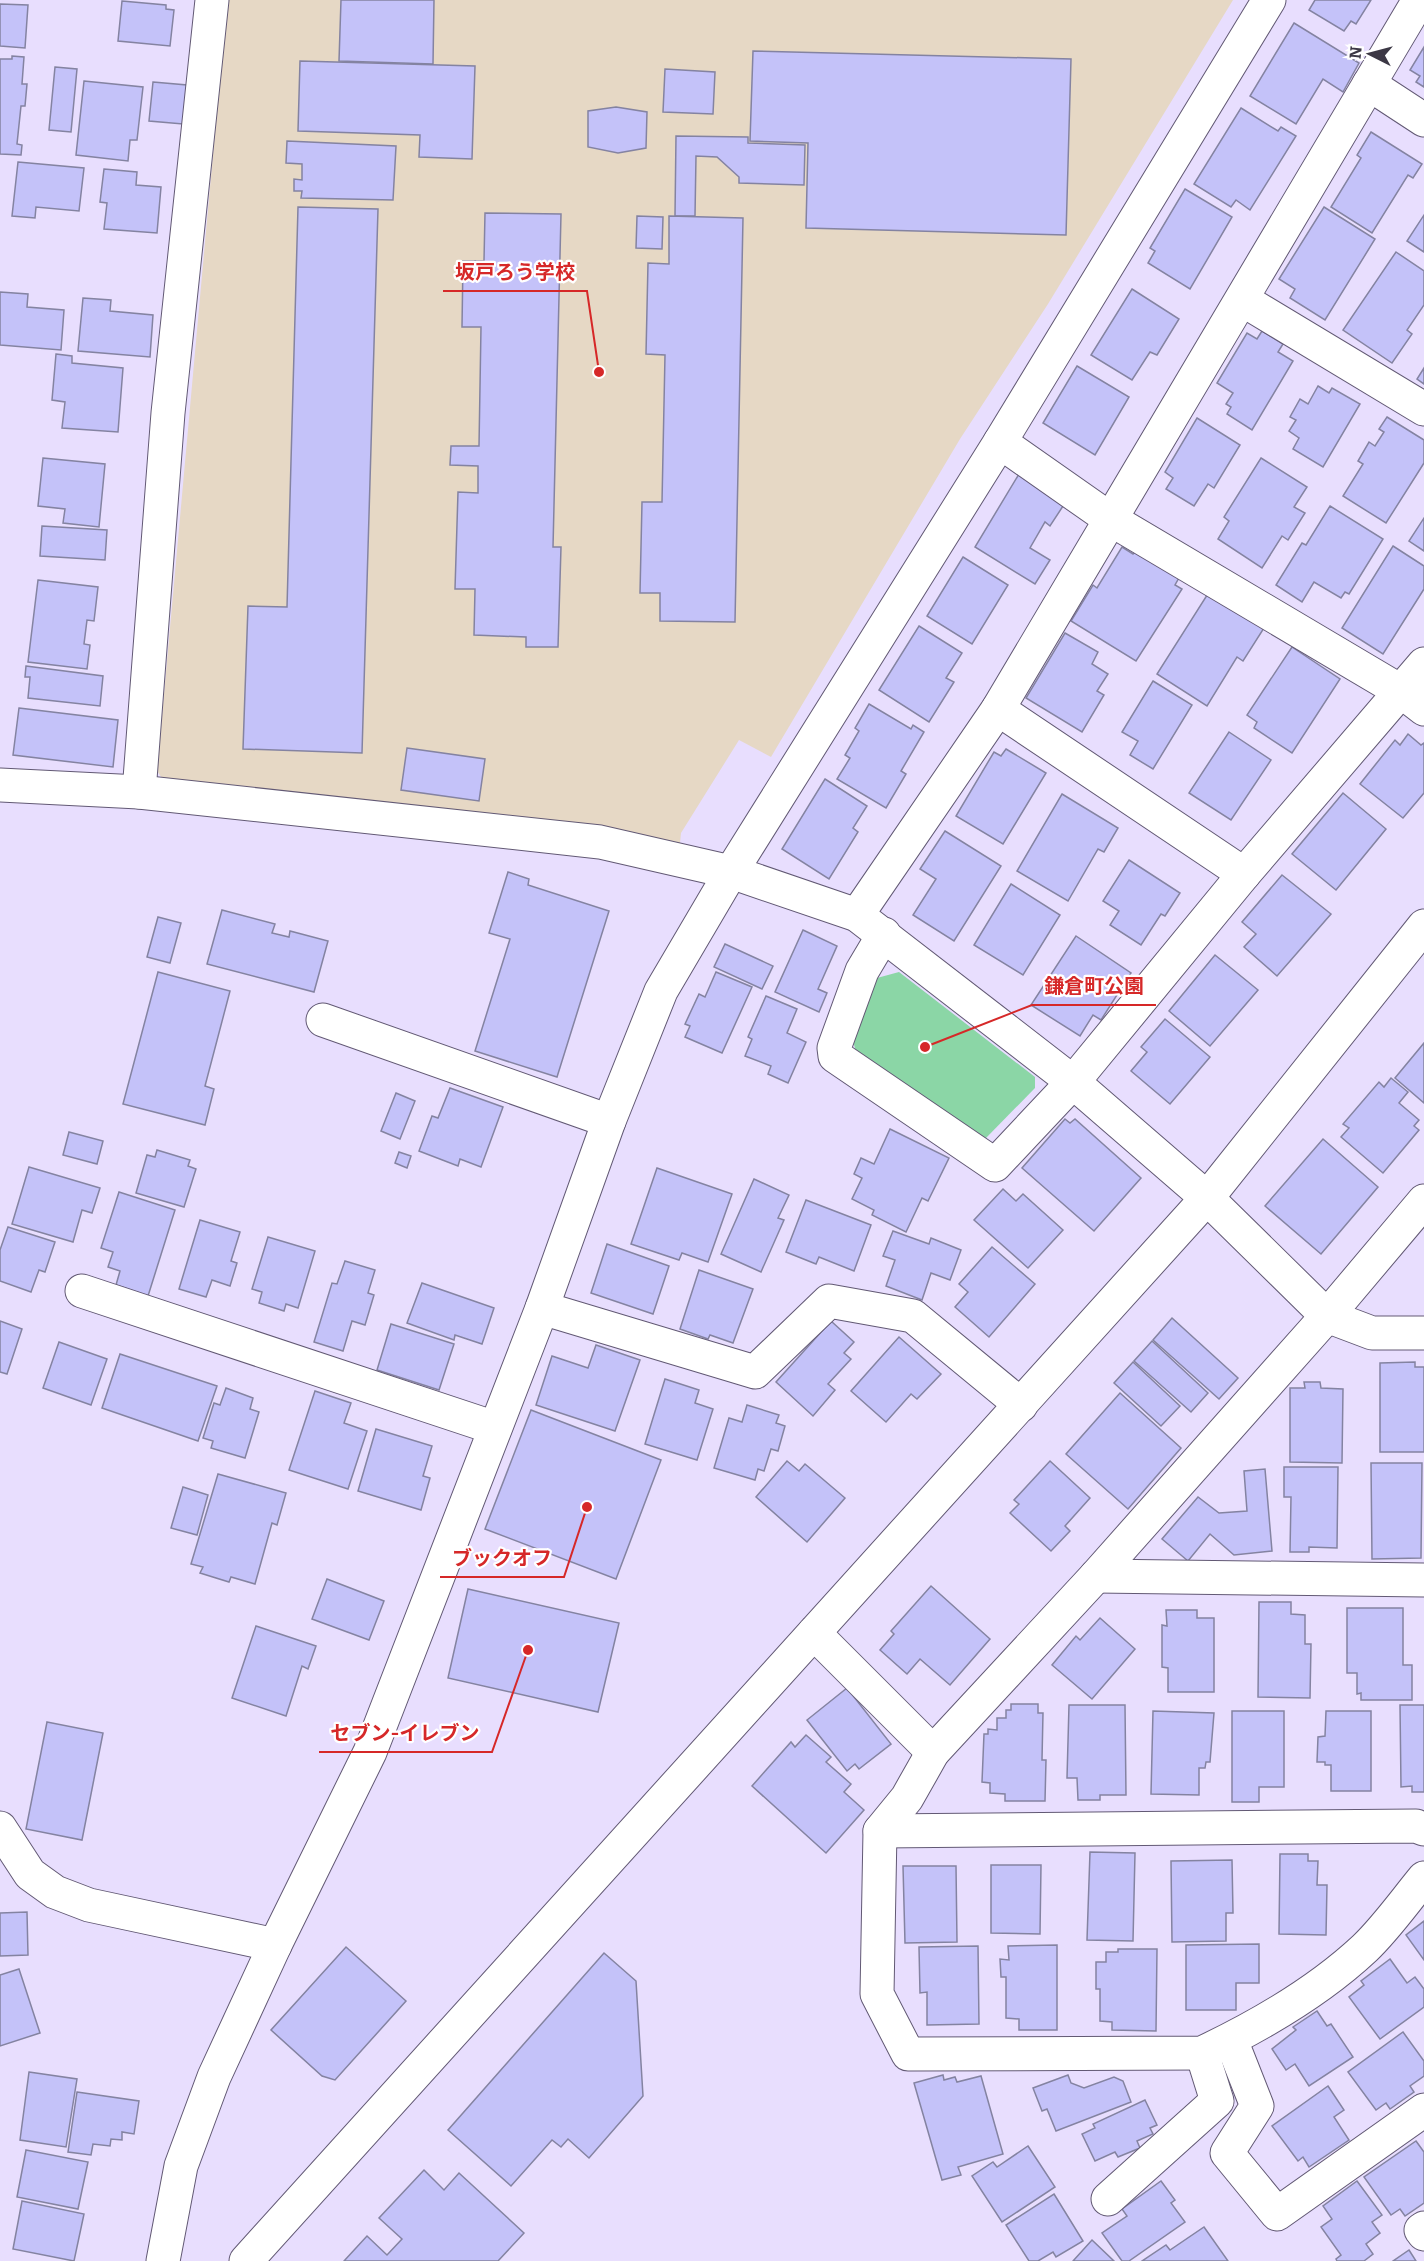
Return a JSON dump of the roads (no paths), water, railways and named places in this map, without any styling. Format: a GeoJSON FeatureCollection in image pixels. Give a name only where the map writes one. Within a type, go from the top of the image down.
{"type":"FeatureCollection","features":[{"type":"Feature","properties":{"kind":"street"},"geometry":{"type":"LineString","coordinates":[[139,792],[168,413],[212,0]]}},
{"type":"Feature","properties":{"kind":"street"},"geometry":{"type":"LineString","coordinates":[[163,2261],[181,2166],[214,2077],[275,1945],[370,1752],[542,1308],[609,1121],[661,991],[731,872],[1000,442],[1269,0]]}},
{"type":"Feature","properties":{"kind":"street"},"geometry":{"type":"LineString","coordinates":[[857,915],[998,709],[1243,300],[1419,0]]}},
{"type":"Feature","properties":{"kind":"street"},"geometry":{"type":"LineString","coordinates":[[1369,84],[1424,120]]}},
{"type":"Feature","properties":{"kind":"street"},"geometry":{"type":"LineString","coordinates":[[1243,300],[1424,409]]}},
{"type":"Feature","properties":{"kind":"street"},"geometry":{"type":"LineString","coordinates":[[1000,442],[1110,519],[1413,700]]}},
{"type":"Feature","properties":{"kind":"street"},"geometry":{"type":"LineString","coordinates":[[884,934],[862,971],[834,1048],[835,1056],[995,1165],[1073,1082],[1244,874],[1413,700],[1424,664]]}},
{"type":"Feature","properties":{"kind":"street"},"geometry":{"type":"LineString","coordinates":[[998,709],[1244,874]]}},
{"type":"Feature","properties":{"kind":"street"},"geometry":{"type":"LineString","coordinates":[[0,785],[139,792],[600,842],[731,872],[857,915],[1073,1082],[1207,1198],[1327,1316],[1372,1333],[1424,1333]]}},
{"type":"Feature","properties":{"kind":"street"},"geometry":{"type":"LineString","coordinates":[[246,2261],[1207,1198],[1424,926]]}},
{"type":"Feature","properties":{"kind":"street"},"geometry":{"type":"LineString","coordinates":[[323,1020],[609,1121]]}},
{"type":"Feature","properties":{"kind":"street"},"geometry":{"type":"LineString","coordinates":[[1424,1201],[1327,1316],[1096,1576],[933,1752],[907,1797],[880,1831],[877,1994],[908,2054],[1202,2053],[1232,2040],[1305,1995],[1365,1948],[1424,1878]]}},
{"type":"Feature","properties":{"kind":"street"},"geometry":{"type":"LineString","coordinates":[[82,1290],[495,1428]]}},
{"type":"Feature","properties":{"kind":"street"},"geometry":{"type":"LineString","coordinates":[[542,1308],[755,1372],[829,1301],[913,1316],[1021,1405]]}},
{"type":"Feature","properties":{"kind":"street"},"geometry":{"type":"LineString","coordinates":[[1096,1576],[1424,1580]]}},
{"type":"Feature","properties":{"kind":"street"},"geometry":{"type":"LineString","coordinates":[[814,1633],[933,1752]]}},
{"type":"Feature","properties":{"kind":"street"},"geometry":{"type":"LineString","coordinates":[[880,1831],[1416,1826],[1424,1828]]}},
{"type":"Feature","properties":{"kind":"street"},"geometry":{"type":"LineString","coordinates":[[0,1828],[30,1874],[55,1892],[89,1905],[275,1945]]}},
{"type":"Feature","properties":{"kind":"street"},"geometry":{"type":"LineString","coordinates":[[1232,2040],[1257,2106],[1227,2152],[1277,2214],[1424,2110]]}},
{"type":"Feature","properties":{"kind":"street"},"geometry":{"type":"LineString","coordinates":[[1108,2199],[1217,2101],[1202,2053]]}},
{"type":"Feature","properties":{"kind":"street"},"geometry":{"type":"LineString","coordinates":[[1424,2228],[1421,2230],[1424,2234]]}},
{"type":"Feature","properties":{"kind":"place","name":"坂戸ろう学校"},"geometry":{"type":"Point","coordinates":[599,372]}},
{"type":"Feature","properties":{"kind":"place","name":"鎌倉町公園"},"geometry":{"type":"Point","coordinates":[925,1047]}},
{"type":"Feature","properties":{"kind":"place","name":"ブックオフ"},"geometry":{"type":"Point","coordinates":[587,1507]}},
{"type":"Feature","properties":{"kind":"place","name":"セブン-イレブン"},"geometry":{"type":"Point","coordinates":[528,1650]}}]}
